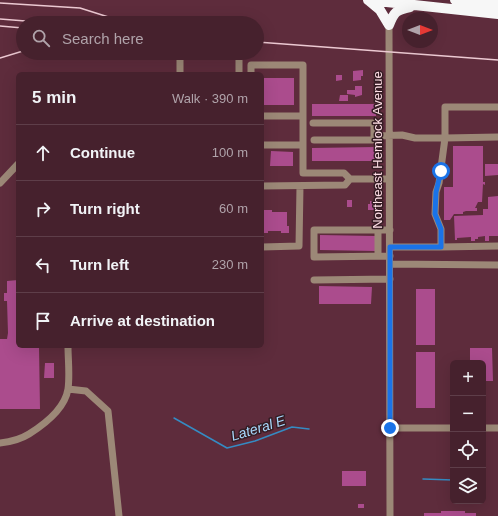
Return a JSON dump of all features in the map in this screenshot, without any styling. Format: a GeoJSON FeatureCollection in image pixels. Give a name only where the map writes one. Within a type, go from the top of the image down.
{"type":"FeatureCollection","features":[{"type":"Feature","properties":{"kind":"highway"},"geometry":{"type":"LineString","coordinates":[[368,0],[498,14]]}},
{"type":"Feature","properties":{"kind":"highway"},"geometry":{"type":"LineString","coordinates":[[368,0],[380,10],[389,24]]}},
{"type":"Feature","properties":{"kind":"highway"},"geometry":{"type":"LineString","coordinates":[[455,0],[498,5]]}},
{"type":"Feature","properties":{"kind":"highway"},"geometry":{"type":"LineString","coordinates":[[389,24],[392,16],[398,10],[418,5]]}},
{"type":"Feature","properties":{"kind":"street","name":"Northeast Hemlock Avenue"},"geometry":{"type":"LineString","coordinates":[[389,24],[390,516]]}},
{"type":"Feature","properties":{"kind":"street"},"geometry":{"type":"LineString","coordinates":[[180,60],[180,72]]}},
{"type":"Feature","properties":{"kind":"street"},"geometry":{"type":"LineString","coordinates":[[239,60],[239,72]]}},
{"type":"Feature","properties":{"kind":"street"},"geometry":{"type":"LineString","coordinates":[[251,72],[251,65],[303,65],[303,173],[344,173],[350,179],[389,179]]}},
{"type":"Feature","properties":{"kind":"street"},"geometry":{"type":"LineString","coordinates":[[441,247],[441,229],[435,214],[436,192],[439,183],[445,138],[446,107],[498,107]]}},
{"type":"Feature","properties":{"kind":"street"},"geometry":{"type":"LineString","coordinates":[[264,116],[303,116]]}},
{"type":"Feature","properties":{"kind":"street"},"geometry":{"type":"LineString","coordinates":[[313,123],[374,123],[374,140],[314,140]]}},
{"type":"Feature","properties":{"kind":"street"},"geometry":{"type":"LineString","coordinates":[[374,136],[402,135],[415,138],[498,137]]}},
{"type":"Feature","properties":{"kind":"street"},"geometry":{"type":"LineString","coordinates":[[264,145],[303,145]]}},
{"type":"Feature","properties":{"kind":"street"},"geometry":{"type":"LineString","coordinates":[[0,183],[16,166]]}},
{"type":"Feature","properties":{"kind":"street"},"geometry":{"type":"LineString","coordinates":[[264,186],[345,185],[350,179]]}},
{"type":"Feature","properties":{"kind":"street"},"geometry":{"type":"LineString","coordinates":[[264,247],[299,246],[300,186]]}},
{"type":"Feature","properties":{"kind":"street"},"geometry":{"type":"LineString","coordinates":[[390,230],[314,230],[314,257],[378,256],[390,260],[498,265]]}},
{"type":"Feature","properties":{"kind":"street"},"geometry":{"type":"LineString","coordinates":[[378,230],[378,256]]}},
{"type":"Feature","properties":{"kind":"street"},"geometry":{"type":"LineString","coordinates":[[390,247],[498,246]]}},
{"type":"Feature","properties":{"kind":"street"},"geometry":{"type":"LineString","coordinates":[[314,280],[390,279]]}},
{"type":"Feature","properties":{"kind":"street"},"geometry":{"type":"LineString","coordinates":[[0,443],[29,435],[63,405],[68,389],[68,348]]}},
{"type":"Feature","properties":{"kind":"street"},"geometry":{"type":"LineString","coordinates":[[68,389],[86,391],[108,411],[120,516]]}},
{"type":"Feature","properties":{"kind":"street"},"geometry":{"type":"LineString","coordinates":[[390,428],[450,428]]}},
{"type":"Feature","properties":{"kind":"street"},"geometry":{"type":"LineString","coordinates":[[486,428],[498,428]]}},
{"type":"Feature","properties":{"kind":"building"},"geometry":{"type":"Polygon","coordinates":[[[363,70],[361,80],[353,81],[353,71],[363,70]]]}},
{"type":"Feature","properties":{"kind":"building"},"geometry":{"type":"Polygon","coordinates":[[[336,75],[342,75],[342,80],[336,81],[336,75]]]}},
{"type":"Feature","properties":{"kind":"building"},"geometry":{"type":"Polygon","coordinates":[[[264,78],[294,78],[294,105],[264,105],[264,78]]]}},
{"type":"Feature","properties":{"kind":"building"},"geometry":{"type":"Polygon","coordinates":[[[355,86],[362,86],[362,95],[355,97],[355,95],[347,94],[347,90],[355,90],[355,86]]]}},
{"type":"Feature","properties":{"kind":"building"},"geometry":{"type":"Polygon","coordinates":[[[340,95],[348,95],[348,101],[339,101],[340,95]]]}},
{"type":"Feature","properties":{"kind":"building"},"geometry":{"type":"Polygon","coordinates":[[[312,104],[376,104],[376,116],[312,116],[312,104]]]}},
{"type":"Feature","properties":{"kind":"building"},"geometry":{"type":"Polygon","coordinates":[[[453,146],[483,146],[483,182],[485,182],[485,185],[483,184],[482,202],[478,202],[475,208],[477,208],[477,211],[466,211],[463,212],[463,214],[454,214],[450,220],[444,220],[444,187],[453,187],[453,146]]]}},
{"type":"Feature","properties":{"kind":"building"},"geometry":{"type":"Polygon","coordinates":[[[376,147],[376,161],[312,161],[312,148],[376,147]]]}},
{"type":"Feature","properties":{"kind":"building"},"geometry":{"type":"Polygon","coordinates":[[[271,151],[293,152],[293,166],[270,166],[271,151]]]}},
{"type":"Feature","properties":{"kind":"building"},"geometry":{"type":"Polygon","coordinates":[[[485,164],[498,164],[498,175],[485,176],[485,164]]]}},
{"type":"Feature","properties":{"kind":"building"},"geometry":{"type":"Polygon","coordinates":[[[498,196],[498,236],[489,236],[489,241],[485,241],[485,236],[478,237],[475,241],[471,241],[471,237],[457,238],[457,240],[455,240],[454,216],[483,215],[483,209],[488,209],[488,197],[498,196]]]}},
{"type":"Feature","properties":{"kind":"building"},"geometry":{"type":"Polygon","coordinates":[[[347,200],[352,200],[352,207],[347,207],[347,200]]]}},
{"type":"Feature","properties":{"kind":"building"},"geometry":{"type":"Polygon","coordinates":[[[370,201],[377,201],[376,210],[368,210],[368,204],[370,204],[370,201]]]}},
{"type":"Feature","properties":{"kind":"building"},"geometry":{"type":"Polygon","coordinates":[[[264,210],[272,210],[272,212],[287,212],[287,226],[289,226],[289,233],[281,233],[281,231],[268,231],[268,233],[264,233],[264,210]]]}},
{"type":"Feature","properties":{"kind":"building"},"geometry":{"type":"Polygon","coordinates":[[[320,235],[375,236],[375,251],[320,250],[320,235]]]}},
{"type":"Feature","properties":{"kind":"building"},"geometry":{"type":"Polygon","coordinates":[[[16,280],[16,348],[39,348],[40,409],[0,409],[0,339],[7,339],[8,333],[7,301],[4,301],[4,293],[7,293],[7,281],[16,280]]]}},
{"type":"Feature","properties":{"kind":"building"},"geometry":{"type":"Polygon","coordinates":[[[319,286],[372,287],[371,304],[319,304],[319,286]]]}},
{"type":"Feature","properties":{"kind":"building"},"geometry":{"type":"Polygon","coordinates":[[[416,289],[435,289],[435,345],[416,345],[416,289]]]}},
{"type":"Feature","properties":{"kind":"building"},"geometry":{"type":"Polygon","coordinates":[[[470,348],[492,348],[493,381],[486,381],[486,360],[470,360],[470,348]]]}},
{"type":"Feature","properties":{"kind":"building"},"geometry":{"type":"Polygon","coordinates":[[[416,352],[435,352],[435,408],[416,408],[416,352]]]}},
{"type":"Feature","properties":{"kind":"building"},"geometry":{"type":"Polygon","coordinates":[[[45,363],[54,363],[54,378],[44,378],[45,363]]]}},
{"type":"Feature","properties":{"kind":"building"},"geometry":{"type":"Polygon","coordinates":[[[342,471],[366,471],[366,486],[342,486],[342,471]]]}},
{"type":"Feature","properties":{"kind":"building"},"geometry":{"type":"Polygon","coordinates":[[[358,504],[364,504],[364,508],[358,508],[358,504]]]}},
{"type":"Feature","properties":{"kind":"building"},"geometry":{"type":"Polygon","coordinates":[[[441,511],[465,511],[465,513],[476,513],[476,516],[424,516],[424,513],[441,513],[441,511]]]}},
{"type":"Feature","properties":{"kind":"waterway","name":"Lateral E"},"geometry":{"type":"LineString","coordinates":[[174,418],[227,448],[255,441],[292,427],[309,429]]}},
{"type":"Feature","properties":{"kind":"waterway","name":"Lateral E"},"geometry":{"type":"LineString","coordinates":[[423,479],[450,480]]}},
{"type":"Feature","properties":{"kind":"railway"},"geometry":{"type":"LineString","coordinates":[[0,3],[80,8],[105,16]]}},
{"type":"Feature","properties":{"kind":"railway"},"geometry":{"type":"LineString","coordinates":[[0,19],[16,20]]}},
{"type":"Feature","properties":{"kind":"railway"},"geometry":{"type":"LineString","coordinates":[[0,26],[16,27]]}},
{"type":"Feature","properties":{"kind":"railway"},"geometry":{"type":"LineString","coordinates":[[264,43],[498,60]]}},
{"type":"Feature","properties":{"kind":"railway"},"geometry":{"type":"LineString","coordinates":[[0,58],[16,53]]}},
{"type":"Feature","properties":{"kind":"route"},"geometry":{"type":"LineString","coordinates":[[390,428],[390,247],[441,247],[441,229],[435,214],[436,192],[441,171]]}}]}
